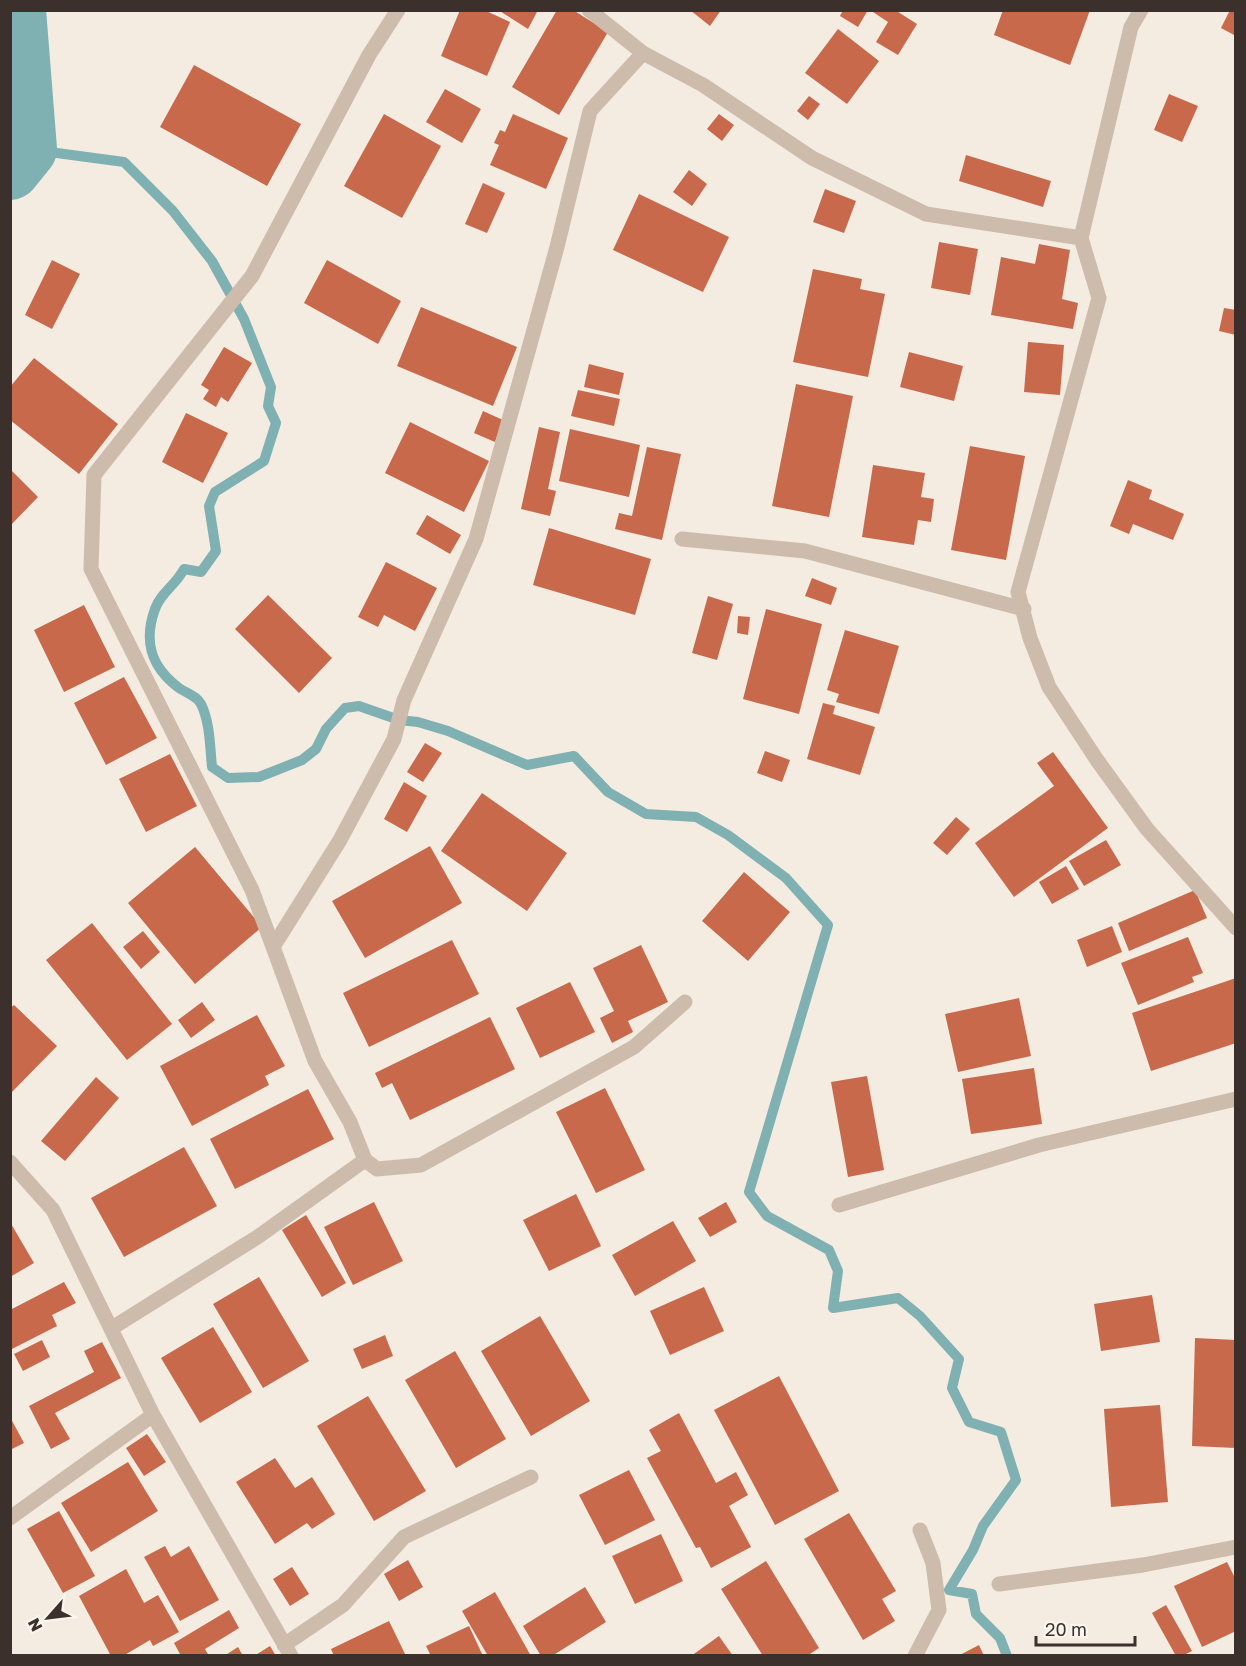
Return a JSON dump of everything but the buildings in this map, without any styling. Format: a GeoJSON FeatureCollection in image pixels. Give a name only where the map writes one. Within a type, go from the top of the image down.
{"type":"FeatureCollection","features":[{"type":"Feature","properties":{"kind":"street"},"geometry":{"type":"LineString","coordinates":[[398,10],[369,55],[252,276],[94,475],[91,569],[252,890],[315,1061],[350,1122],[364,1160],[376,1169],[421,1165],[634,1047],[685,1002]]}},
{"type":"Feature","properties":{"kind":"street"},"geometry":{"type":"LineString","coordinates":[[589,10],[643,53],[703,85],[812,158],[926,214],[1081,238]]}},
{"type":"Feature","properties":{"kind":"street"},"geometry":{"type":"LineString","coordinates":[[1141,10],[1131,27],[1081,238],[1099,298],[1018,592],[1030,638],[1049,687],[1096,760],[1147,829],[1236,928]]}},
{"type":"Feature","properties":{"kind":"street"},"geometry":{"type":"LineString","coordinates":[[273,947],[340,840],[394,739],[404,700],[476,538],[557,247],[590,111],[643,53]]}},
{"type":"Feature","properties":{"kind":"street"},"geometry":{"type":"LineString","coordinates":[[682,539],[805,552],[1024,609]]}},
{"type":"Feature","properties":{"kind":"street"},"geometry":{"type":"LineString","coordinates":[[839,1205],[1039,1145],[1236,1099]]}},
{"type":"Feature","properties":{"kind":"street"},"geometry":{"type":"LineString","coordinates":[[112,1328],[259,1236],[364,1160]]}},
{"type":"Feature","properties":{"kind":"street"},"geometry":{"type":"LineString","coordinates":[[10,1162],[53,1210],[153,1415],[287,1650],[343,1605],[404,1538],[531,1477]]}},
{"type":"Feature","properties":{"kind":"street"},"geometry":{"type":"LineString","coordinates":[[10,1518],[153,1415]]}},
{"type":"Feature","properties":{"kind":"street"},"geometry":{"type":"LineString","coordinates":[[915,1656],[939,1610],[933,1563],[920,1530]]}},
{"type":"Feature","properties":{"kind":"street"},"geometry":{"type":"LineString","coordinates":[[999,1584],[1143,1565],[1236,1547]]}},
{"type":"Feature","properties":{"kind":"waterway"},"geometry":{"type":"LineString","coordinates":[[10,170],[27,149],[16,10]]}},
{"type":"Feature","properties":{"kind":"waterway"},"geometry":{"type":"LineString","coordinates":[[27,149],[124,162],[173,211],[212,261],[244,319],[271,387],[268,406],[276,423],[264,461],[215,492],[209,506],[216,551],[201,572],[184,569],[158,603],[151,621],[150,643],[156,662],[169,680],[197,699],[204,711],[212,767],[228,778],[259,777],[302,760],[316,749],[326,729],[345,708],[359,706],[399,720],[418,722],[448,731],[527,765],[574,756],[608,792],[646,814],[696,817],[728,835],[786,878],[828,925],[749,1192],[767,1216],[829,1250],[838,1271],[833,1308],[898,1298],[920,1316],[959,1359],[952,1388],[969,1422],[1001,1432],[1016,1480],[983,1526],[973,1550],[949,1590],[972,1594],[976,1614],[1000,1638],[1007,1656]]}}]}
